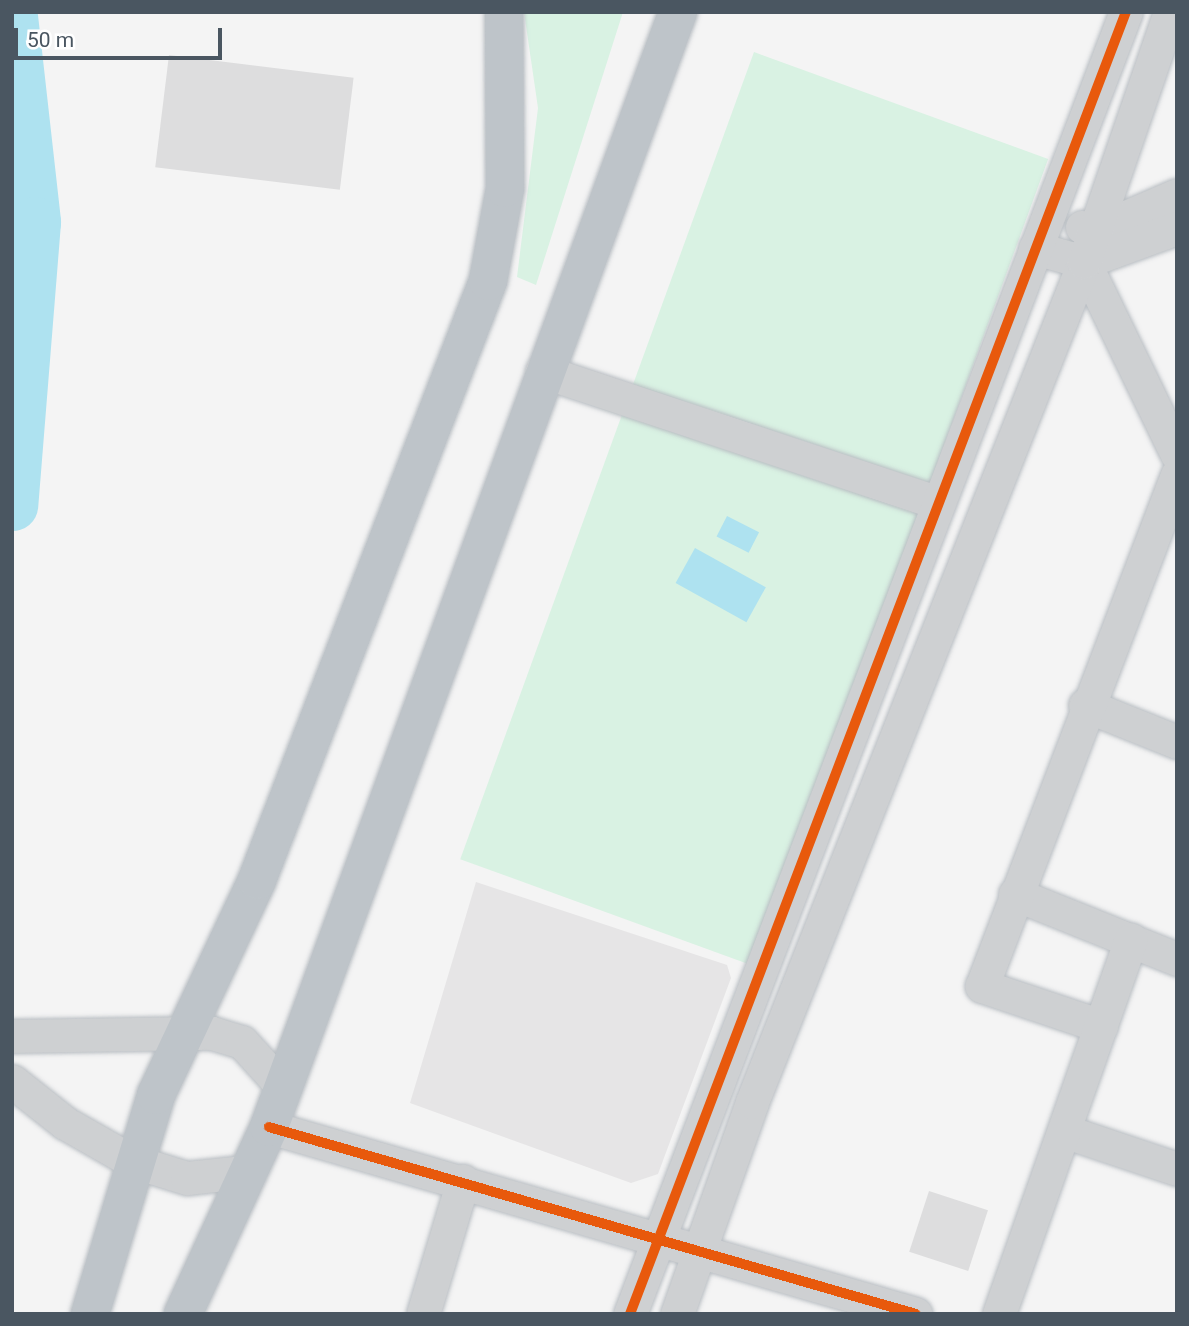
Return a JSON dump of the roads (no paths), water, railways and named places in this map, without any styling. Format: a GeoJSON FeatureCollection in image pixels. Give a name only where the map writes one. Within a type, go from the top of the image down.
{"type":"FeatureCollection","features":[{"type":"Feature","properties":{"kind":"highway"},"geometry":{"type":"LineString","coordinates":[[89,1314],[132,1161],[182,1031],[261,869],[488,281],[505,188],[504,12]]}},
{"type":"Feature","properties":{"kind":"highway"},"geometry":{"type":"LineString","coordinates":[[183,1314],[251,1171],[268,1127],[542,371],[678,12]]}},
{"type":"Feature","properties":{"kind":"street"},"geometry":{"type":"LineString","coordinates":[[630,1314],[655,1239],[1126,12]]}},
{"type":"Feature","properties":{"kind":"street"},"geometry":{"type":"LineString","coordinates":[[677,1314],[1084,262],[1170,12]]}},
{"type":"Feature","properties":{"kind":"street"},"geometry":{"type":"LineString","coordinates":[[1048,217],[1094,230],[1177,195]]}},
{"type":"Feature","properties":{"kind":"street"},"geometry":{"type":"LineString","coordinates":[[1035,248],[1084,262],[1177,228]]}},
{"type":"Feature","properties":{"kind":"street"},"geometry":{"type":"LineString","coordinates":[[1084,262],[1177,454]]}},
{"type":"Feature","properties":{"kind":"street"},"geometry":{"type":"LineString","coordinates":[[542,371],[939,503]]}},
{"type":"Feature","properties":{"kind":"street"},"geometry":{"type":"LineString","coordinates":[[1101,1026],[982,986],[1085,705],[1166,533],[1177,475]]}},
{"type":"Feature","properties":{"kind":"street"},"geometry":{"type":"LineString","coordinates":[[1085,705],[1177,742]]}},
{"type":"Feature","properties":{"kind":"street"},"geometry":{"type":"LineString","coordinates":[[1015,894],[1177,958]]}},
{"type":"Feature","properties":{"kind":"street"},"geometry":{"type":"LineString","coordinates":[[999,1314],[1131,940]]}},
{"type":"Feature","properties":{"kind":"street"},"geometry":{"type":"LineString","coordinates":[[12,1036],[182,1031],[242,1042],[283,1087]]}},
{"type":"Feature","properties":{"kind":"street"},"geometry":{"type":"LineString","coordinates":[[12,1081],[65,1123],[132,1161],[187,1178],[251,1171]]}},
{"type":"Feature","properties":{"kind":"street"},"geometry":{"type":"LineString","coordinates":[[268,1127],[463,1181],[902,1312]]}},
{"type":"Feature","properties":{"kind":"street"},"geometry":{"type":"LineString","coordinates":[[1064,1131],[1177,1169]]}},
{"type":"Feature","properties":{"kind":"street"},"geometry":{"type":"LineString","coordinates":[[423,1314],[463,1181]]}},
{"type":"Feature","properties":{"kind":"water"},"geometry":{"type":"Polygon","coordinates":[[[727,516],[759,532],[749,553],[717,536],[727,516]]]}},
{"type":"Feature","properties":{"kind":"water"},"geometry":{"type":"Polygon","coordinates":[[[695,548],[766,587],[746,622],[676,583],[695,548]]]}},
{"type":"Feature","properties":{"kind":"waterway"},"geometry":{"type":"LineString","coordinates":[[12,16],[35,222],[12,505]]}}]}
